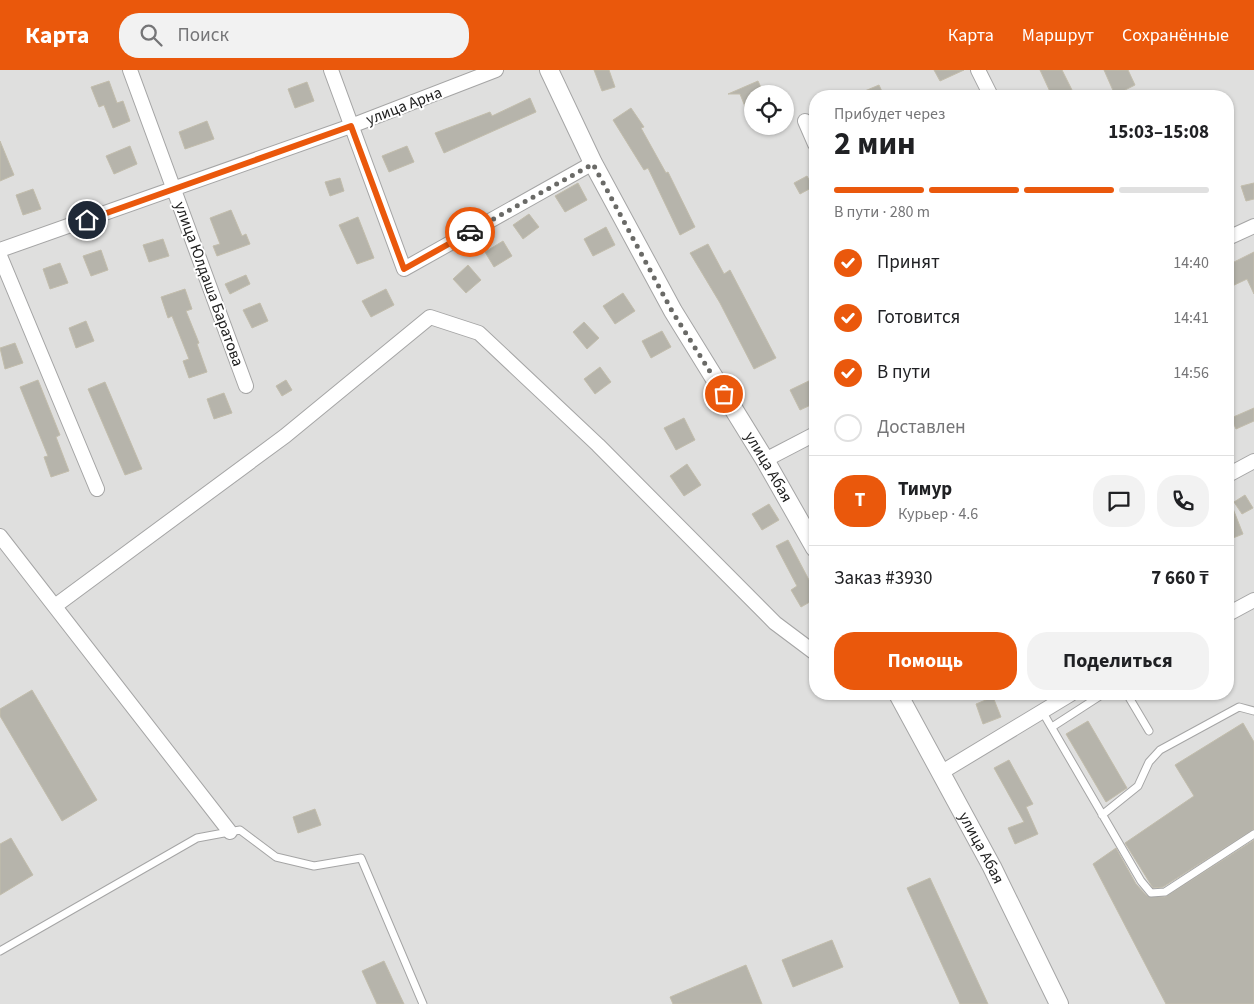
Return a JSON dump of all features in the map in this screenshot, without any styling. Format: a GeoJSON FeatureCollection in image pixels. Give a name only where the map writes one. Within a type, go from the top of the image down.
{"type":"FeatureCollection","features":[{"type":"Feature","properties":{"kind":"street","name":"улица Юлдаша Баратова"},"geometry":{"type":"LineString","coordinates":[[130,70],[246,386]]}},
{"type":"Feature","properties":{"kind":"street"},"geometry":{"type":"LineString","coordinates":[[331,70],[404,269],[593,164]]}},
{"type":"Feature","properties":{"kind":"street","name":"улица Арна"},"geometry":{"type":"LineString","coordinates":[[0,250],[175,190],[351,126],[496,70]]}},
{"type":"Feature","properties":{"kind":"street","name":"улица Абая"},"geometry":{"type":"LineString","coordinates":[[549,70],[593,164],[672,311],[765,460],[809,537]]}},
{"type":"Feature","properties":{"kind":"street"},"geometry":{"type":"LineString","coordinates":[[978,70],[988,90]]}},
{"type":"Feature","properties":{"kind":"street"},"geometry":{"type":"LineString","coordinates":[[805,121],[809,130]]}},
{"type":"Feature","properties":{"kind":"street"},"geometry":{"type":"LineString","coordinates":[[1234,235],[1254,226]]}},
{"type":"Feature","properties":{"kind":"street"},"geometry":{"type":"LineString","coordinates":[[0,256],[97,489]]}},
{"type":"Feature","properties":{"kind":"street"},"geometry":{"type":"LineString","coordinates":[[54,606],[285,436],[430,317],[479,333],[598,445],[776,624],[809,649]]}},
{"type":"Feature","properties":{"kind":"street"},"geometry":{"type":"LineString","coordinates":[[765,460],[809,437]]}},
{"type":"Feature","properties":{"kind":"street"},"geometry":{"type":"LineString","coordinates":[[1234,472],[1254,461]]}},
{"type":"Feature","properties":{"kind":"street"},"geometry":{"type":"LineString","coordinates":[[0,536],[230,832]]}},
{"type":"Feature","properties":{"kind":"street"},"geometry":{"type":"LineString","coordinates":[[1234,611],[1254,600]]}},
{"type":"Feature","properties":{"kind":"street","name":"улица Абая"},"geometry":{"type":"LineString","coordinates":[[901,700],[992,867],[1059,1004]]}},
{"type":"Feature","properties":{"kind":"street"},"geometry":{"type":"LineString","coordinates":[[942,772],[1061,700]]}},
{"type":"Feature","properties":{"kind":"lane"},"geometry":{"type":"LineString","coordinates":[[1052,727],[1095,700]]}},
{"type":"Feature","properties":{"kind":"lane"},"geometry":{"type":"LineString","coordinates":[[1131,700],[1149,732]]}},
{"type":"Feature","properties":{"kind":"lane"},"geometry":{"type":"LineString","coordinates":[[1102,815],[1138,786],[1149,762],[1160,750],[1239,707],[1254,711]]}},
{"type":"Feature","properties":{"kind":"lane"},"geometry":{"type":"LineString","coordinates":[[1042,711],[1141,881],[1151,893],[1165,892],[1254,834]]}},
{"type":"Feature","properties":{"kind":"lane"},"geometry":{"type":"LineString","coordinates":[[0,951],[196,838],[240,830],[276,857],[314,866],[361,858],[423,1004]]}},
{"type":"Feature","properties":{"kind":"shaded area"},"geometry":{"type":"Polygon","coordinates":[[[0,70],[1254,70],[1254,1004],[0,1004],[0,70]]]}},
{"type":"Feature","properties":{"kind":"building"},"geometry":{"type":"Polygon","coordinates":[[[594,70],[609,70],[615,87],[602,91],[594,70]]]}},
{"type":"Feature","properties":{"kind":"building"},"geometry":{"type":"Polygon","coordinates":[[[934,70],[964,70],[940,81],[934,70]]]}},
{"type":"Feature","properties":{"kind":"building"},"geometry":{"type":"Polygon","coordinates":[[[1040,70],[1062,70],[1072,90],[1049,90],[1040,70]]]}},
{"type":"Feature","properties":{"kind":"building"},"geometry":{"type":"Polygon","coordinates":[[[1104,70],[1128,70],[1135,85],[1125,90],[1113,90],[1104,70]]]}},
{"type":"Feature","properties":{"kind":"building"},"geometry":{"type":"Polygon","coordinates":[[[109,81],[117,103],[123,101],[130,121],[113,128],[104,105],[99,107],[91,87],[109,81]]]}},
{"type":"Feature","properties":{"kind":"building"},"geometry":{"type":"Polygon","coordinates":[[[758,81],[760,85],[749,85],[758,81]]]}},
{"type":"Feature","properties":{"kind":"building"},"geometry":{"type":"Polygon","coordinates":[[[307,82],[314,101],[295,108],[288,89],[307,82]]]}},
{"type":"Feature","properties":{"kind":"building"},"geometry":{"type":"Polygon","coordinates":[[[879,85],[881,90],[867,90],[879,85]]]}},
{"type":"Feature","properties":{"kind":"building"},"geometry":{"type":"Polygon","coordinates":[[[744,87],[744,104],[740,94],[728,94],[744,87]]]}},
{"type":"Feature","properties":{"kind":"building"},"geometry":{"type":"Polygon","coordinates":[[[530,98],[536,112],[444,153],[435,133],[490,112],[492,116],[530,98]]]}},
{"type":"Feature","properties":{"kind":"building"},"geometry":{"type":"Polygon","coordinates":[[[631,108],[644,127],[641,128],[666,173],[668,172],[695,227],[680,235],[648,168],[644,170],[613,120],[631,108]]]}},
{"type":"Feature","properties":{"kind":"building"},"geometry":{"type":"Polygon","coordinates":[[[207,121],[214,139],[185,149],[179,132],[207,121]]]}},
{"type":"Feature","properties":{"kind":"building"},"geometry":{"type":"Polygon","coordinates":[[[0,141],[14,175],[0,181],[0,141]]]}},
{"type":"Feature","properties":{"kind":"building"},"geometry":{"type":"Polygon","coordinates":[[[130,146],[137,164],[114,174],[106,156],[130,146]]]}},
{"type":"Feature","properties":{"kind":"building"},"geometry":{"type":"Polygon","coordinates":[[[407,146],[414,162],[389,172],[382,156],[407,146]]]}},
{"type":"Feature","properties":{"kind":"building"},"geometry":{"type":"Polygon","coordinates":[[[807,176],[809,189],[800,194],[794,183],[807,176]]]}},
{"type":"Feature","properties":{"kind":"building"},"geometry":{"type":"Polygon","coordinates":[[[340,178],[344,191],[330,196],[325,182],[340,178]]]}},
{"type":"Feature","properties":{"kind":"building"},"geometry":{"type":"Polygon","coordinates":[[[578,183],[587,200],[565,212],[555,196],[578,183]]]}},
{"type":"Feature","properties":{"kind":"building"},"geometry":{"type":"Polygon","coordinates":[[[1254,183],[1254,199],[1246,201],[1241,186],[1254,183]]]}},
{"type":"Feature","properties":{"kind":"building"},"geometry":{"type":"Polygon","coordinates":[[[33,189],[41,209],[23,215],[16,195],[33,189]]]}},
{"type":"Feature","properties":{"kind":"building"},"geometry":{"type":"Polygon","coordinates":[[[231,210],[242,236],[246,234],[250,244],[217,256],[213,246],[220,244],[210,218],[231,210]]]}},
{"type":"Feature","properties":{"kind":"building"},"geometry":{"type":"Polygon","coordinates":[[[529,214],[539,227],[523,239],[513,225],[529,214]]]}},
{"type":"Feature","properties":{"kind":"building"},"geometry":{"type":"Polygon","coordinates":[[[358,217],[374,258],[357,264],[339,225],[358,217]]]}},
{"type":"Feature","properties":{"kind":"building"},"geometry":{"type":"Polygon","coordinates":[[[606,227],[615,245],[593,256],[584,239],[606,227]]]}},
{"type":"Feature","properties":{"kind":"building"},"geometry":{"type":"Polygon","coordinates":[[[163,239],[169,256],[149,262],[143,245],[163,239]]]}},
{"type":"Feature","properties":{"kind":"building"},"geometry":{"type":"Polygon","coordinates":[[[503,241],[512,256],[494,267],[485,252],[503,241]]]}},
{"type":"Feature","properties":{"kind":"building"},"geometry":{"type":"Polygon","coordinates":[[[708,244],[724,274],[730,270],[776,358],[754,369],[720,303],[690,253],[708,244]]]}},
{"type":"Feature","properties":{"kind":"building"},"geometry":{"type":"Polygon","coordinates":[[[101,250],[108,270],[91,276],[83,256],[101,250]]]}},
{"type":"Feature","properties":{"kind":"building"},"geometry":{"type":"Polygon","coordinates":[[[1254,252],[1254,294],[1247,279],[1234,285],[1234,262],[1254,252]]]}},
{"type":"Feature","properties":{"kind":"building"},"geometry":{"type":"Polygon","coordinates":[[[60,263],[68,283],[50,289],[43,269],[60,263]]]}},
{"type":"Feature","properties":{"kind":"building"},"geometry":{"type":"Polygon","coordinates":[[[468,265],[481,280],[466,293],[453,279],[468,265]]]}},
{"type":"Feature","properties":{"kind":"building"},"geometry":{"type":"Polygon","coordinates":[[[246,275],[250,284],[230,294],[225,284],[246,275]]]}},
{"type":"Feature","properties":{"kind":"building"},"geometry":{"type":"Polygon","coordinates":[[[185,289],[192,309],[186,311],[199,343],[197,344],[207,372],[189,378],[183,361],[189,359],[172,316],[168,318],[161,297],[185,289]]]}},
{"type":"Feature","properties":{"kind":"building"},"geometry":{"type":"Polygon","coordinates":[[[386,289],[394,305],[371,317],[362,301],[386,289]]]}},
{"type":"Feature","properties":{"kind":"building"},"geometry":{"type":"Polygon","coordinates":[[[623,293],[635,311],[615,324],[603,306],[623,293]]]}},
{"type":"Feature","properties":{"kind":"building"},"geometry":{"type":"Polygon","coordinates":[[[260,303],[268,321],[252,328],[243,310],[260,303]]]}},
{"type":"Feature","properties":{"kind":"building"},"geometry":{"type":"Polygon","coordinates":[[[86,321],[94,341],[76,348],[69,328],[86,321]]]}},
{"type":"Feature","properties":{"kind":"building"},"geometry":{"type":"Polygon","coordinates":[[[584,322],[599,338],[587,349],[573,332],[584,322]]]}},
{"type":"Feature","properties":{"kind":"building"},"geometry":{"type":"Polygon","coordinates":[[[662,331],[671,347],[651,358],[642,341],[662,331]]]}},
{"type":"Feature","properties":{"kind":"building"},"geometry":{"type":"Polygon","coordinates":[[[15,343],[23,363],[5,369],[0,348],[15,343]]]}},
{"type":"Feature","properties":{"kind":"building"},"geometry":{"type":"Polygon","coordinates":[[[600,367],[611,382],[595,394],[584,379],[600,367]]]}},
{"type":"Feature","properties":{"kind":"building"},"geometry":{"type":"Polygon","coordinates":[[[38,380],[60,435],[56,437],[69,471],[51,477],[44,457],[48,456],[20,387],[38,380]]]}},
{"type":"Feature","properties":{"kind":"building"},"geometry":{"type":"Polygon","coordinates":[[[286,380],[292,390],[282,396],[276,386],[286,380]]]}},
{"type":"Feature","properties":{"kind":"building"},"geometry":{"type":"Polygon","coordinates":[[[809,381],[809,406],[800,410],[790,390],[809,381]]]}},
{"type":"Feature","properties":{"kind":"building"},"geometry":{"type":"Polygon","coordinates":[[[105,382],[142,469],[125,475],[88,389],[105,382]]]}},
{"type":"Feature","properties":{"kind":"building"},"geometry":{"type":"Polygon","coordinates":[[[224,393],[232,413],[214,419],[207,399],[224,393]]]}},
{"type":"Feature","properties":{"kind":"building"},"geometry":{"type":"Polygon","coordinates":[[[1254,408],[1254,421],[1236,429],[1234,417],[1254,408]]]}},
{"type":"Feature","properties":{"kind":"building"},"geometry":{"type":"Polygon","coordinates":[[[684,418],[695,440],[676,450],[664,428],[684,418]]]}},
{"type":"Feature","properties":{"kind":"building"},"geometry":{"type":"Polygon","coordinates":[[[687,464],[701,485],[684,496],[670,476],[687,464]]]}},
{"type":"Feature","properties":{"kind":"building"},"geometry":{"type":"Polygon","coordinates":[[[1245,495],[1253,508],[1242,514],[1234,502],[1245,495]]]}},
{"type":"Feature","properties":{"kind":"building"},"geometry":{"type":"Polygon","coordinates":[[[769,504],[779,520],[762,530],[752,514],[769,504]]]}},
{"type":"Feature","properties":{"kind":"building"},"geometry":{"type":"Polygon","coordinates":[[[1234,511],[1243,534],[1234,538],[1234,511]]]}},
{"type":"Feature","properties":{"kind":"building"},"geometry":{"type":"Polygon","coordinates":[[[788,540],[809,580],[809,602],[801,607],[791,590],[797,586],[776,546],[788,540]]]}},
{"type":"Feature","properties":{"kind":"building"},"geometry":{"type":"Polygon","coordinates":[[[32,690],[97,800],[62,821],[0,716],[0,709],[32,690]]]}},
{"type":"Feature","properties":{"kind":"building"},"geometry":{"type":"Polygon","coordinates":[[[986,700],[994,700],[1001,717],[983,724],[976,704],[986,700]]]}},
{"type":"Feature","properties":{"kind":"building"},"geometry":{"type":"Polygon","coordinates":[[[1088,721],[1127,788],[1106,802],[1066,734],[1088,721]]]}},
{"type":"Feature","properties":{"kind":"building"},"geometry":{"type":"Polygon","coordinates":[[[1243,723],[1254,742],[1254,829],[1163,887],[1153,888],[1125,843],[1194,796],[1175,765],[1243,723]]]}},
{"type":"Feature","properties":{"kind":"building"},"geometry":{"type":"Polygon","coordinates":[[[1009,760],[1033,804],[1026,807],[1038,834],[1015,844],[1008,828],[1024,822],[994,768],[1009,760]]]}},
{"type":"Feature","properties":{"kind":"building"},"geometry":{"type":"Polygon","coordinates":[[[315,809],[321,825],[298,833],[293,817],[315,809]]]}},
{"type":"Feature","properties":{"kind":"building"},"geometry":{"type":"Polygon","coordinates":[[[11,838],[33,875],[0,895],[0,844],[11,838]]]}},
{"type":"Feature","properties":{"kind":"building"},"geometry":{"type":"Polygon","coordinates":[[[1254,840],[1254,1004],[1166,1004],[1093,864],[1116,848],[1136,884],[1147,896],[1165,897],[1254,840]]]}},
{"type":"Feature","properties":{"kind":"building"},"geometry":{"type":"Polygon","coordinates":[[[930,878],[988,1004],[960,1004],[907,888],[930,878]]]}},
{"type":"Feature","properties":{"kind":"building"},"geometry":{"type":"Polygon","coordinates":[[[832,940],[843,967],[793,987],[782,960],[832,940]]]}},
{"type":"Feature","properties":{"kind":"building"},"geometry":{"type":"Polygon","coordinates":[[[384,961],[404,1004],[377,1004],[362,971],[384,961]]]}},
{"type":"Feature","properties":{"kind":"building"},"geometry":{"type":"Polygon","coordinates":[[[746,965],[762,1004],[673,1004],[670,997],[746,965]]]}},
{"type":"Feature","properties":{"kind":"way so far"},"geometry":{"type":"LineString","coordinates":[[470,232],[593,164],[672,311],[724,394]]}},
{"type":"Feature","properties":{"kind":"route"},"geometry":{"type":"LineString","coordinates":[[87,220],[351,126],[404,269],[470,232]]}}]}
